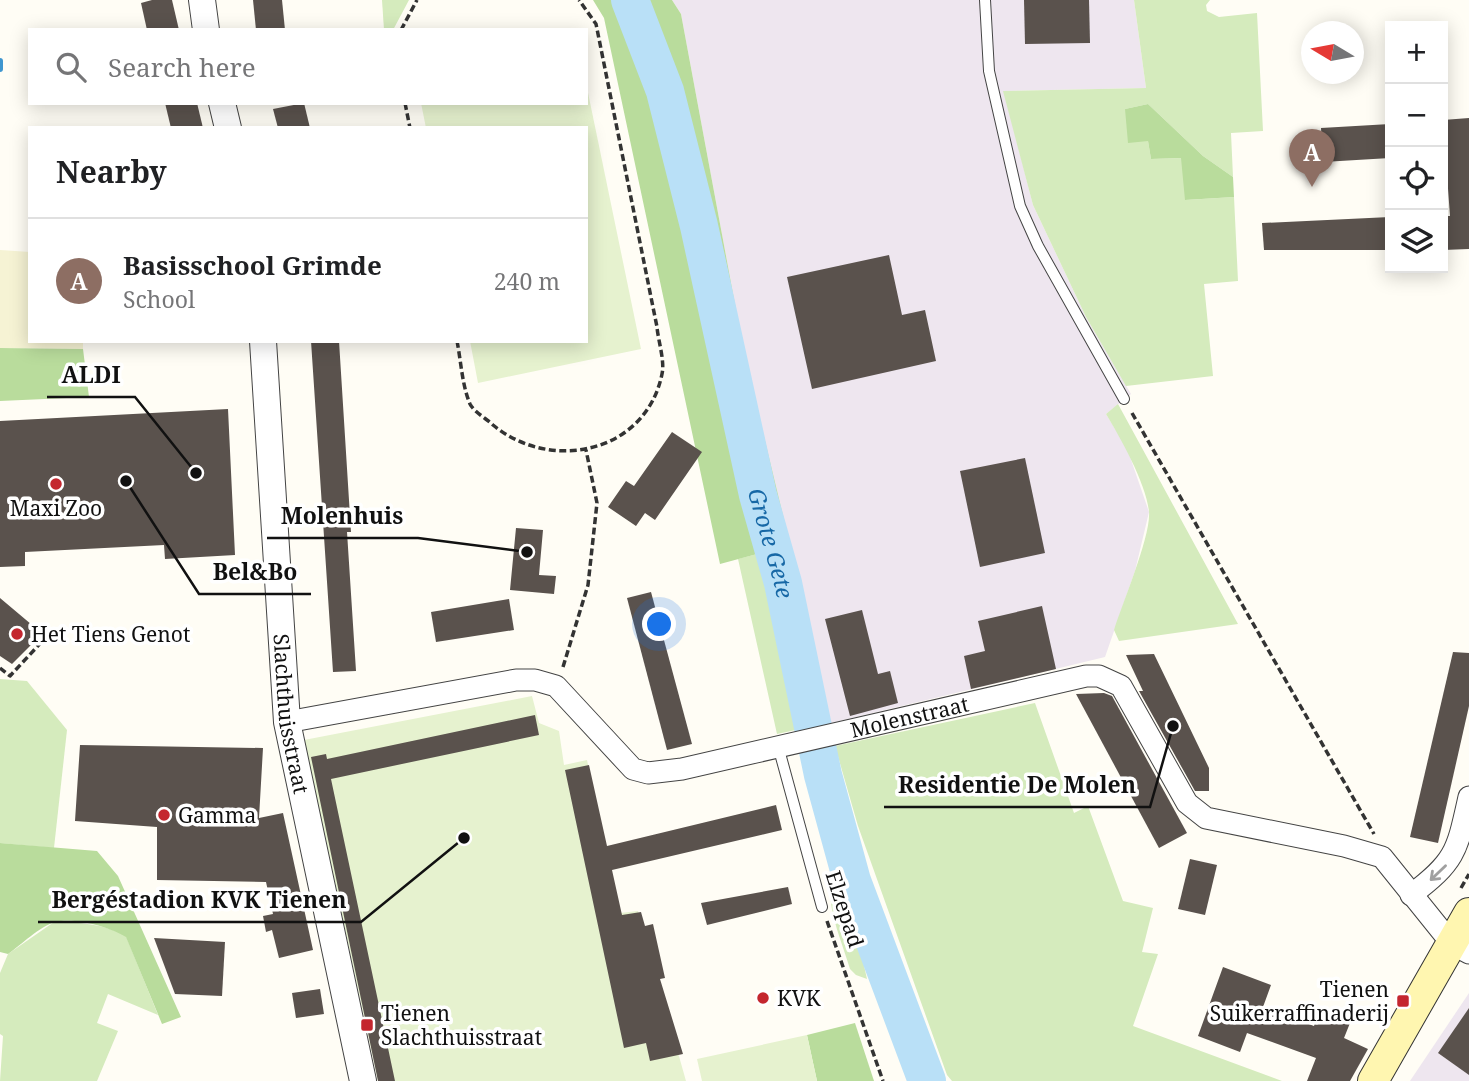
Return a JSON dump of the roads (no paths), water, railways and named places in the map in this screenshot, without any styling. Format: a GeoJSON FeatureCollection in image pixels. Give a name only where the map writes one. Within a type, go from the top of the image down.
{"type":"FeatureCollection","features":[{"type":"Feature","properties":{"kind":"main road"},"geometry":{"type":"LineString","coordinates":[[1374,1081],[1460,949],[1469,913]]}},
{"type":"Feature","properties":{"kind":"street"},"geometry":{"type":"LineString","coordinates":[[202,0],[206,28]]}},
{"type":"Feature","properties":{"kind":"street"},"geometry":{"type":"LineString","coordinates":[[222,105],[228,126]]}},
{"type":"Feature","properties":{"kind":"street","name":"Slachthuisstraat"},"geometry":{"type":"LineString","coordinates":[[263,343],[287,722],[363,1081]]}},
{"type":"Feature","properties":{"kind":"street","name":"Molenstraat"},"geometry":{"type":"LineString","coordinates":[[287,722],[516,680],[535,680],[556,686],[633,769],[648,773],[682,769],[1099,676],[1112,680],[1128,696],[1188,803],[1206,818],[1344,846],[1382,857],[1395,870],[1411,895]]}},
{"type":"Feature","properties":{"kind":"street"},"geometry":{"type":"LineString","coordinates":[[1460,949],[1411,895],[1441,873],[1458,849],[1469,797]]}},
{"type":"Feature","properties":{"kind":"lane"},"geometry":{"type":"LineString","coordinates":[[985,0],[989,71],[1020,206],[1038,246],[1124,399]]}},
{"type":"Feature","properties":{"kind":"lane","name":"Elzepad"},"geometry":{"type":"LineString","coordinates":[[787,745],[822,907]]}},
{"type":"Feature","properties":{"kind":"waterway","name":"Grote Gete"},"geometry":{"type":"LineString","coordinates":[[630,0],[665,91],[699,226],[758,495],[783,583],[823,775],[852,881],[927,1081]]}},
{"type":"Feature","properties":{"kind":"waterway"},"geometry":{"type":"LineString","coordinates":[[0,61],[0,69]]}},
{"type":"Feature","properties":{"kind":"place","name":"Basisschool Grimde"},"geometry":{"type":"Point","coordinates":[1312,187]}},
{"type":"Feature","properties":{"kind":"place","name":"ALDI"},"geometry":{"type":"Point","coordinates":[196,473]}},
{"type":"Feature","properties":{"kind":"place","name":"Bel&Bo"},"geometry":{"type":"Point","coordinates":[126,481]}},
{"type":"Feature","properties":{"kind":"place","name":"Maxi Zoo"},"geometry":{"type":"Point","coordinates":[56,484]}},
{"type":"Feature","properties":{"kind":"place","name":"Molenhuis"},"geometry":{"type":"Point","coordinates":[527,552]}},
{"type":"Feature","properties":{"kind":"place","name":"Het Tiens Genot"},"geometry":{"type":"Point","coordinates":[17,634]}},
{"type":"Feature","properties":{"kind":"place","name":"Residentie De Molen"},"geometry":{"type":"Point","coordinates":[1173,726]}},
{"type":"Feature","properties":{"kind":"place","name":"Gamma"},"geometry":{"type":"Point","coordinates":[164,815]}},
{"type":"Feature","properties":{"kind":"place","name":"Bergéstadion KVK Tienen"},"geometry":{"type":"Point","coordinates":[464,838]}},
{"type":"Feature","properties":{"kind":"place","name":"KVK"},"geometry":{"type":"Point","coordinates":[763,998]}},
{"type":"Feature","properties":{"kind":"place","name":"Tienen Suikerraffinaderij"},"geometry":{"type":"Point","coordinates":[1403,1001]}},
{"type":"Feature","properties":{"kind":"place","name":"Tienen Slachthuisstraat"},"geometry":{"type":"Point","coordinates":[367,1025]}}]}
